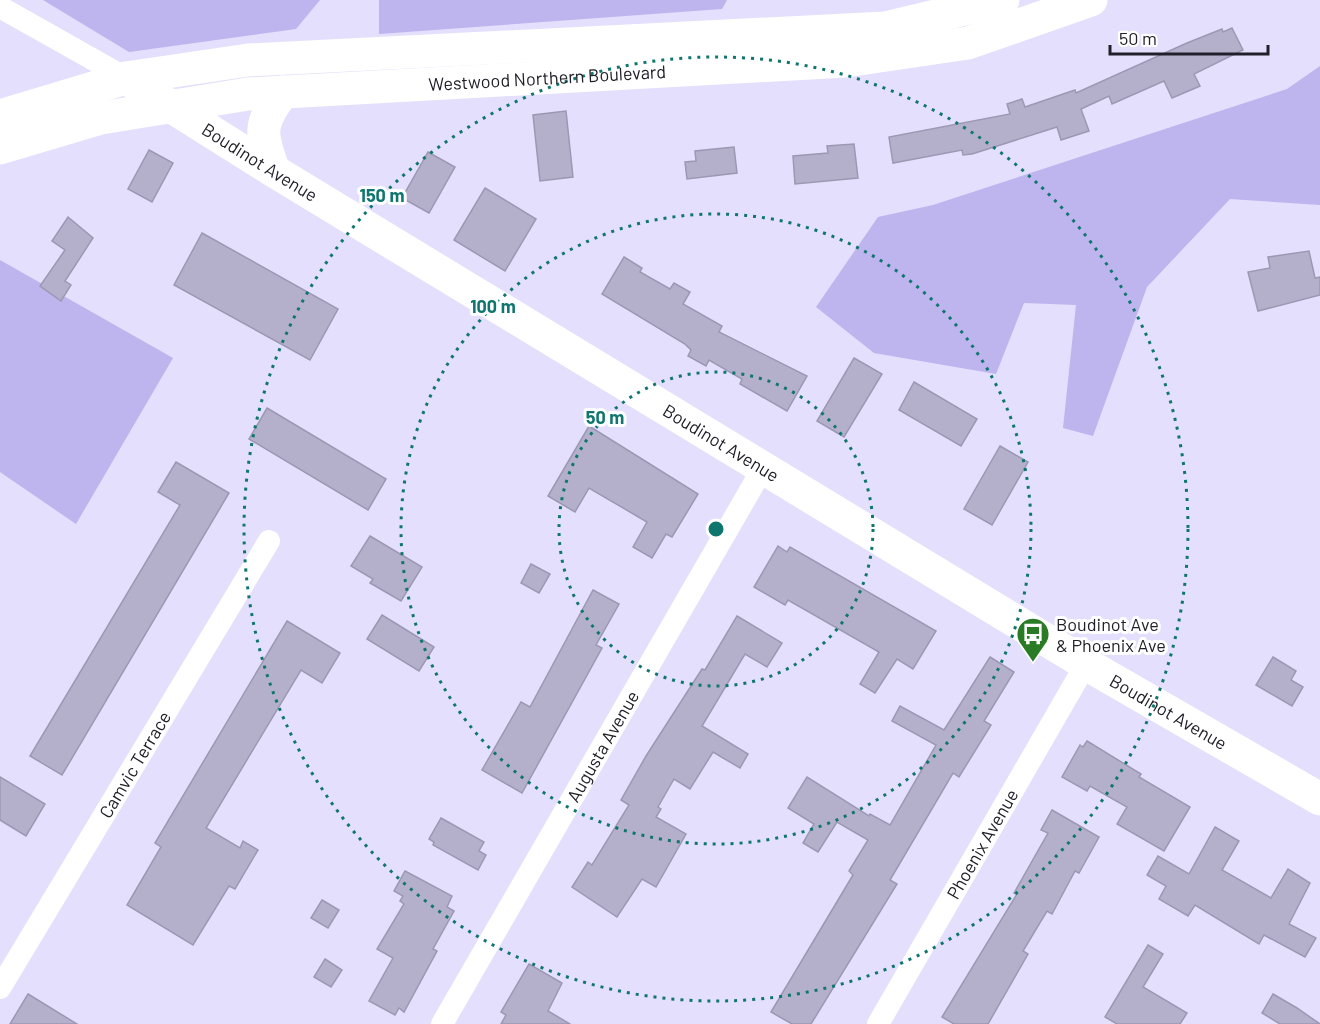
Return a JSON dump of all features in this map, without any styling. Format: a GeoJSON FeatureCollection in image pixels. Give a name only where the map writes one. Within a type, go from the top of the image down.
{"type":"FeatureCollection","features":[{"type":"Feature","properties":{"kind":"main road","name":"Westwood Northern Boulevard"},"geometry":{"type":"LineString","coordinates":[[0,116],[126,78],[248,60],[885,28],[1003,0]]}},
{"type":"Feature","properties":{"kind":"main road","name":"Westwood Northern Boulevard"},"geometry":{"type":"LineString","coordinates":[[0,148],[101,118],[248,94],[686,72],[846,61],[968,43],[1092,0]]}},
{"type":"Feature","properties":{"kind":"main road"},"geometry":{"type":"LineString","coordinates":[[686,38],[686,72]]}},
{"type":"Feature","properties":{"kind":"main road","name":"Boudinot Avenue"},"geometry":{"type":"LineString","coordinates":[[126,78],[274,171],[1086,664],[1320,800]]}},
{"type":"Feature","properties":{"kind":"main road"},"geometry":{"type":"LineString","coordinates":[[274,171],[262,131],[265,117],[283,92]]}},
{"type":"Feature","properties":{"kind":"street","name":"Boudinot Avenue"},"geometry":{"type":"LineString","coordinates":[[0,7],[126,78]]}},
{"type":"Feature","properties":{"kind":"street","name":"Augusta Avenue"},"geometry":{"type":"LineString","coordinates":[[442,1024],[763,468]]}},
{"type":"Feature","properties":{"kind":"street","name":"Camvic Terrace"},"geometry":{"type":"LineString","coordinates":[[0,988],[269,541]]}},
{"type":"Feature","properties":{"kind":"street","name":"Phoenix Avenue"},"geometry":{"type":"LineString","coordinates":[[878,1024],[1086,664]]}},
{"type":"Feature","properties":{"kind":"shaded area"},"geometry":{"type":"Polygon","coordinates":[[[43,0],[320,0],[296,29],[129,52],[43,0]]]}},
{"type":"Feature","properties":{"kind":"shaded area"},"geometry":{"type":"Polygon","coordinates":[[[379,0],[727,0],[722,9],[379,34],[379,0]]]}},
{"type":"Feature","properties":{"kind":"shaded area"},"geometry":{"type":"Polygon","coordinates":[[[1320,66],[1320,205],[1230,199],[1147,287],[1093,436],[1063,428],[1076,305],[1024,303],[996,374],[874,353],[816,307],[878,217],[933,205],[1287,89],[1320,66]]]}},
{"type":"Feature","properties":{"kind":"shaded area"},"geometry":{"type":"Polygon","coordinates":[[[0,260],[173,358],[76,524],[0,472],[0,260]]]}},
{"type":"Feature","properties":{"kind":"building"},"geometry":{"type":"Polygon","coordinates":[[[1232,28],[1243,50],[1194,74],[1200,86],[1172,98],[1164,81],[1112,104],[1109,96],[1081,109],[1089,131],[1061,140],[1057,127],[972,154],[963,155],[962,150],[893,163],[889,137],[1010,114],[1007,104],[1022,99],[1025,107],[1075,90],[1076,93],[1187,43],[1222,29],[1223,32],[1232,28]]]}},
{"type":"Feature","properties":{"kind":"building"},"geometry":{"type":"Polygon","coordinates":[[[566,111],[573,177],[540,181],[533,115],[566,111]]]}},
{"type":"Feature","properties":{"kind":"building"},"geometry":{"type":"Polygon","coordinates":[[[854,144],[858,178],[795,184],[793,156],[828,153],[827,146],[854,144]]]}},
{"type":"Feature","properties":{"kind":"building"},"geometry":{"type":"Polygon","coordinates":[[[734,147],[737,173],[687,179],[685,162],[696,161],[695,151],[734,147]]]}},
{"type":"Feature","properties":{"kind":"building"},"geometry":{"type":"Polygon","coordinates":[[[149,150],[173,163],[152,202],[128,189],[149,150]]]}},
{"type":"Feature","properties":{"kind":"building"},"geometry":{"type":"Polygon","coordinates":[[[428,152],[455,167],[429,213],[402,198],[428,152]]]}},
{"type":"Feature","properties":{"kind":"building"},"geometry":{"type":"Polygon","coordinates":[[[485,188],[536,219],[505,271],[454,240],[485,188]]]}},
{"type":"Feature","properties":{"kind":"building"},"geometry":{"type":"Polygon","coordinates":[[[68,217],[93,238],[65,281],[71,285],[61,301],[40,286],[65,250],[52,241],[68,217]]]}},
{"type":"Feature","properties":{"kind":"building"},"geometry":{"type":"Polygon","coordinates":[[[202,233],[338,309],[310,360],[174,285],[202,233]]]}},
{"type":"Feature","properties":{"kind":"building"},"geometry":{"type":"Polygon","coordinates":[[[1309,251],[1315,278],[1320,277],[1320,295],[1258,311],[1248,272],[1270,268],[1268,257],[1309,251]]]}},
{"type":"Feature","properties":{"kind":"building"},"geometry":{"type":"Polygon","coordinates":[[[624,257],[642,268],[640,272],[670,289],[674,283],[690,292],[683,304],[722,326],[719,332],[807,376],[787,411],[740,384],[742,379],[709,360],[706,366],[688,356],[691,350],[685,344],[602,294],[624,257]]]}},
{"type":"Feature","properties":{"kind":"building"},"geometry":{"type":"Polygon","coordinates":[[[854,358],[882,374],[844,437],[817,421],[854,358]]]}},
{"type":"Feature","properties":{"kind":"building"},"geometry":{"type":"Polygon","coordinates":[[[914,382],[977,419],[961,446],[899,410],[914,382]]]}},
{"type":"Feature","properties":{"kind":"building"},"geometry":{"type":"Polygon","coordinates":[[[267,408],[386,479],[368,510],[249,439],[267,408]]]}},
{"type":"Feature","properties":{"kind":"building"},"geometry":{"type":"Polygon","coordinates":[[[589,426],[698,494],[672,537],[666,534],[652,558],[633,547],[647,522],[589,488],[575,512],[548,496],[589,426]]]}},
{"type":"Feature","properties":{"kind":"building"},"geometry":{"type":"Polygon","coordinates":[[[1000,446],[1028,462],[992,525],[964,509],[1000,446]]]}},
{"type":"Feature","properties":{"kind":"building"},"geometry":{"type":"Polygon","coordinates":[[[176,462],[229,493],[62,775],[30,756],[180,505],[158,492],[176,462]]]}},
{"type":"Feature","properties":{"kind":"building"},"geometry":{"type":"Polygon","coordinates":[[[370,536],[422,567],[401,601],[370,583],[373,579],[351,566],[370,536]]]}},
{"type":"Feature","properties":{"kind":"building"},"geometry":{"type":"Polygon","coordinates":[[[778,546],[787,552],[790,547],[936,631],[913,669],[897,659],[875,693],[860,684],[879,652],[788,600],[785,605],[754,587],[778,546]]]}},
{"type":"Feature","properties":{"kind":"building"},"geometry":{"type":"Polygon","coordinates":[[[531,564],[550,574],[539,593],[521,583],[531,564]]]}},
{"type":"Feature","properties":{"kind":"building"},"geometry":{"type":"Polygon","coordinates":[[[593,590],[619,604],[596,645],[602,648],[522,793],[482,770],[521,702],[530,707],[593,590]]]}},
{"type":"Feature","properties":{"kind":"building"},"geometry":{"type":"Polygon","coordinates":[[[382,615],[434,647],[419,671],[367,639],[382,615]]]}},
{"type":"Feature","properties":{"kind":"building"},"geometry":{"type":"Polygon","coordinates":[[[737,616],[782,643],[767,667],[745,654],[702,726],[748,754],[740,768],[713,752],[690,789],[674,779],[658,807],[661,809],[656,817],[686,834],[656,887],[642,879],[617,917],[572,887],[588,862],[592,865],[629,805],[621,800],[646,756],[702,669],[705,670],[737,616]]]}},
{"type":"Feature","properties":{"kind":"building"},"geometry":{"type":"Polygon","coordinates":[[[287,621],[340,653],[322,683],[301,670],[206,828],[240,848],[243,841],[258,850],[235,889],[229,886],[193,945],[127,905],[161,847],[155,843],[287,621]]]}},
{"type":"Feature","properties":{"kind":"building"},"geometry":{"type":"Polygon","coordinates":[[[990,657],[1014,672],[984,721],[991,725],[959,777],[953,773],[890,880],[897,884],[811,1024],[792,1024],[771,1012],[853,875],[849,871],[868,840],[837,822],[818,852],[803,843],[814,824],[788,808],[807,777],[869,816],[870,814],[890,825],[936,745],[892,721],[900,706],[944,730],[990,657]]]}},
{"type":"Feature","properties":{"kind":"building"},"geometry":{"type":"Polygon","coordinates":[[[1273,657],[1296,671],[1291,680],[1303,687],[1292,706],[1256,685],[1273,657]]]}},
{"type":"Feature","properties":{"kind":"building"},"geometry":{"type":"Polygon","coordinates":[[[1087,741],[1141,774],[1139,777],[1190,807],[1164,851],[1117,824],[1127,807],[1090,786],[1087,791],[1062,777],[1080,745],[1083,747],[1087,741]]]}},
{"type":"Feature","properties":{"kind":"building"},"geometry":{"type":"Polygon","coordinates":[[[0,777],[45,804],[26,836],[0,820],[0,777]]]}},
{"type":"Feature","properties":{"kind":"building"},"geometry":{"type":"Polygon","coordinates":[[[1052,810],[1099,837],[1079,873],[1075,871],[1052,914],[1047,911],[1023,951],[1028,954],[988,1024],[954,1024],[942,1017],[1017,894],[1014,893],[1048,833],[1041,830],[1052,810]]]}},
{"type":"Feature","properties":{"kind":"building"},"geometry":{"type":"Polygon","coordinates":[[[441,818],[484,842],[479,851],[486,855],[478,870],[433,845],[434,842],[429,839],[441,818]]]}},
{"type":"Feature","properties":{"kind":"building"},"geometry":{"type":"Polygon","coordinates":[[[1215,827],[1239,841],[1222,870],[1271,898],[1288,869],[1310,883],[1289,924],[1316,938],[1305,957],[1264,935],[1259,944],[1195,905],[1188,916],[1159,899],[1166,886],[1147,875],[1158,856],[1189,874],[1215,827]]]}},
{"type":"Feature","properties":{"kind":"building"},"geometry":{"type":"Polygon","coordinates":[[[405,871],[452,896],[447,907],[454,911],[433,949],[437,951],[404,1012],[399,1008],[395,1015],[369,1001],[393,958],[377,949],[404,904],[400,901],[403,896],[394,891],[405,871]]]}},
{"type":"Feature","properties":{"kind":"building"},"geometry":{"type":"Polygon","coordinates":[[[322,900],[339,910],[328,928],[311,918],[322,900]]]}},
{"type":"Feature","properties":{"kind":"building"},"geometry":{"type":"Polygon","coordinates":[[[1148,945],[1163,954],[1143,987],[1187,1013],[1180,1024],[1117,1024],[1105,1017],[1148,945]]]}},
{"type":"Feature","properties":{"kind":"building"},"geometry":{"type":"Polygon","coordinates":[[[325,959],[342,970],[331,987],[314,977],[325,959]]]}},
{"type":"Feature","properties":{"kind":"building"},"geometry":{"type":"Polygon","coordinates":[[[529,964],[562,983],[548,1011],[570,1024],[501,1024],[506,1015],[501,1012],[529,964]]]}},
{"type":"Feature","properties":{"kind":"building"},"geometry":{"type":"Polygon","coordinates":[[[28,994],[77,1024],[10,1024],[28,994]]]}},
{"type":"Feature","properties":{"kind":"building"},"geometry":{"type":"Polygon","coordinates":[[[1273,994],[1320,1024],[1280,1024],[1262,1013],[1273,994]]]}},
{"type":"Feature","properties":{"kind":"place","name":"Boudinot Ave & Phoenix Ave"},"geometry":{"type":"Point","coordinates":[1033,663]}}]}
